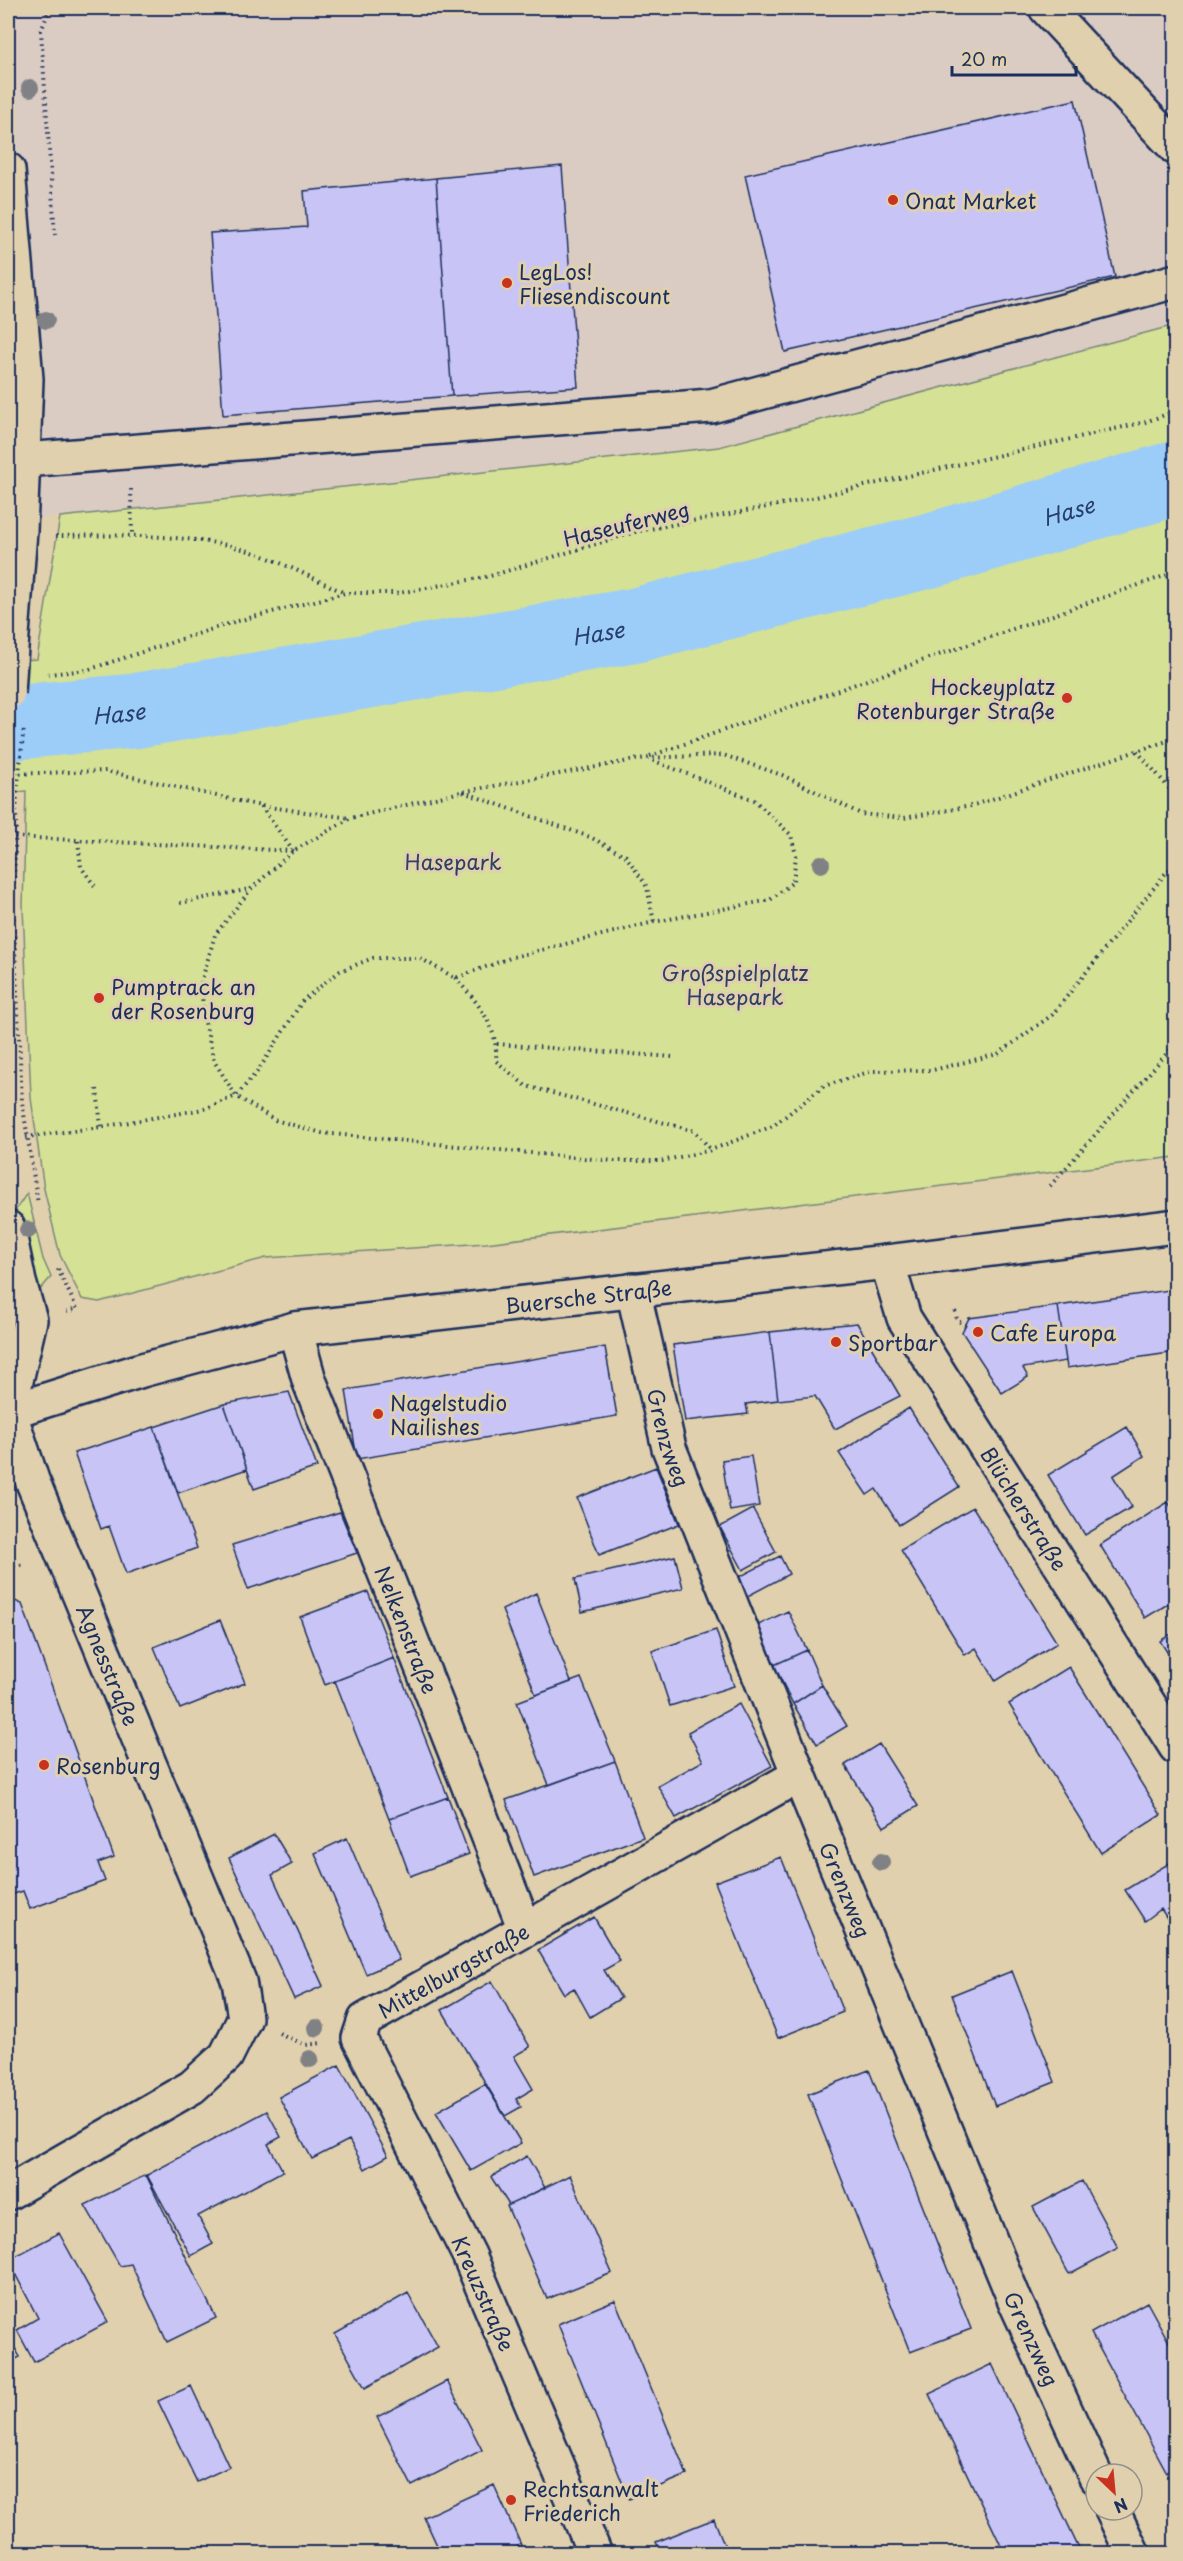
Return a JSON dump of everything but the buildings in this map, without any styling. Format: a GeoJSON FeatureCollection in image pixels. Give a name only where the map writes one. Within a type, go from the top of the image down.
{"type":"FeatureCollection","features":[{"type":"Feature","properties":{"kind":"street"},"geometry":{"type":"LineString","coordinates":[[1046,8],[1176,148]]}},
{"type":"Feature","properties":{"kind":"street"},"geometry":{"type":"LineString","coordinates":[[8,171],[26,379],[24,460],[9,677]]}},
{"type":"Feature","properties":{"kind":"street"},"geometry":{"type":"LineString","coordinates":[[24,460],[711,406],[1176,281]]}},
{"type":"Feature","properties":{"kind":"street","name":"Buersche Straße"},"geometry":{"type":"LineString","coordinates":[[8,1411],[142,1370],[295,1329],[887,1262],[1176,1226]]}},
{"type":"Feature","properties":{"kind":"street"},"geometry":{"type":"LineString","coordinates":[[8,1228],[19,1282],[30,1320],[8,1411]]}},
{"type":"Feature","properties":{"kind":"street","name":"Blücherstraße"},"geometry":{"type":"LineString","coordinates":[[887,1262],[904,1318],[1176,1747]]}},
{"type":"Feature","properties":{"kind":"street","name":"Grenzweg"},"geometry":{"type":"LineString","coordinates":[[633,1290],[669,1448],[1016,2303],[1089,2462]]}},
{"type":"Feature","properties":{"kind":"street","name":"Nelkenstraße"},"geometry":{"type":"LineString","coordinates":[[295,1329],[309,1380],[525,1929]]}},
{"type":"Feature","properties":{"kind":"street","name":"Agnesstraße"},"geometry":{"type":"LineString","coordinates":[[8,1411],[32,1480],[239,1981],[245,2018]]}},
{"type":"Feature","properties":{"kind":"street","name":"Mittelburgstraße"},"geometry":{"type":"LineString","coordinates":[[359,2038],[365,2020],[800,1775]]}},
{"type":"Feature","properties":{"kind":"street"},"geometry":{"type":"LineString","coordinates":[[8,2193],[192,2087],[226,2056],[245,2018]]}},
{"type":"Feature","properties":{"kind":"street","name":"Kreuzstraße"},"geometry":{"type":"LineString","coordinates":[[359,2038],[469,2255],[595,2553]]}},
{"type":"Feature","properties":{"kind":"street"},"geometry":{"type":"LineString","coordinates":[[1118,2522],[1133,2553]]}},
{"type":"Feature","properties":{"kind":"path","name":"Haseuferweg"},"geometry":{"type":"LineString","coordinates":[[87,670],[234,622],[345,593],[399,593],[490,576],[639,531],[794,502],[1145,422],[1176,411]]}},
{"type":"Feature","properties":{"kind":"path"},"geometry":{"type":"LineString","coordinates":[[131,453],[132,535]]}},
{"type":"Feature","properties":{"kind":"path"},"geometry":{"type":"LineString","coordinates":[[51,536],[132,535],[202,541],[260,554],[345,593]]}},
{"type":"Feature","properties":{"kind":"path"},"geometry":{"type":"LineString","coordinates":[[645,758],[1176,572]]}},
{"type":"Feature","properties":{"kind":"path"},"geometry":{"type":"LineString","coordinates":[[1176,738],[971,806],[904,818],[861,814],[782,775],[723,755],[645,758],[461,792],[351,818],[293,852],[251,889],[215,935],[201,983],[204,1018],[214,1061],[236,1096],[275,1120],[322,1134],[614,1161],[662,1161],[711,1150],[773,1126],[824,1086],[872,1071],[933,1070],[998,1054],[1052,1015],[1176,863]]}},
{"type":"Feature","properties":{"kind":"path"},"geometry":{"type":"LineString","coordinates":[[1137,752],[1176,796]]}},
{"type":"Feature","properties":{"kind":"path"},"geometry":{"type":"LineString","coordinates":[[455,978],[513,957],[654,922],[770,900],[793,882],[796,855],[791,835],[754,800],[645,758]]}},
{"type":"Feature","properties":{"kind":"path"},"geometry":{"type":"LineString","coordinates":[[8,774],[106,771],[261,806],[351,818]]}},
{"type":"Feature","properties":{"kind":"path"},"geometry":{"type":"LineString","coordinates":[[17,792],[13,905],[22,1101],[26,1137],[40,1211]]}},
{"type":"Feature","properties":{"kind":"path"},"geometry":{"type":"LineString","coordinates":[[461,792],[590,837],[626,856],[647,887],[654,922]]}},
{"type":"Feature","properties":{"kind":"path"},"geometry":{"type":"LineString","coordinates":[[261,806],[293,852]]}},
{"type":"Feature","properties":{"kind":"path"},"geometry":{"type":"LineString","coordinates":[[15,837],[293,852]]}},
{"type":"Feature","properties":{"kind":"path"},"geometry":{"type":"LineString","coordinates":[[78,841],[81,867],[97,889]]}},
{"type":"Feature","properties":{"kind":"path"},"geometry":{"type":"LineString","coordinates":[[180,903],[251,889]]}},
{"type":"Feature","properties":{"kind":"path"},"geometry":{"type":"LineString","coordinates":[[26,1137],[204,1109],[236,1096],[258,1071],[303,1000],[340,971],[373,958],[420,958],[455,978],[480,1004],[497,1044],[496,1061],[526,1086],[695,1131],[711,1150]]}},
{"type":"Feature","properties":{"kind":"path"},"geometry":{"type":"LineString","coordinates":[[1050,1186],[1176,1043]]}},
{"type":"Feature","properties":{"kind":"path"},"geometry":{"type":"LineString","coordinates":[[497,1044],[674,1057]]}},
{"type":"Feature","properties":{"kind":"path"},"geometry":{"type":"LineString","coordinates":[[97,1089],[101,1127]]}},
{"type":"Feature","properties":{"kind":"path"},"geometry":{"type":"LineString","coordinates":[[57,1267],[77,1309]]}},
{"type":"Feature","properties":{"kind":"path"},"geometry":{"type":"LineString","coordinates":[[955,1311],[957,1320],[965,1325]]}},
{"type":"Feature","properties":{"kind":"path"},"geometry":{"type":"LineString","coordinates":[[8,1567],[26,1564]]}},
{"type":"Feature","properties":{"kind":"path","name":"Mittelburgstraße"},"geometry":{"type":"LineString","coordinates":[[245,2018],[305,2045],[359,2038]]}},
{"type":"Feature","properties":{"kind":"shaded area"},"geometry":{"type":"Polygon","coordinates":[[[8,8],[1175,8],[1175,325],[719,447],[8,522],[8,8]]]}},
{"type":"Feature","properties":{"kind":"green space","name":"Hasepark"},"geometry":{"type":"Polygon","coordinates":[[[1175,325],[1175,1157],[486,1243],[266,1258],[99,1302],[82,1299],[60,1255],[44,1189],[31,1098],[23,907],[26,791],[8,793],[8,661],[37,659],[60,517],[719,447],[1175,325]]]}},
{"type":"Feature","properties":{"kind":"green space"},"geometry":{"type":"Polygon","coordinates":[[[27,1193],[43,1259],[51,1277],[39,1291],[15,1211],[27,1193]]]}},
{"type":"Feature","properties":{"kind":"waterway","name":"Hase"},"geometry":{"type":"LineString","coordinates":[[8,723],[133,711],[632,626],[935,549],[1176,478]]}},
{"type":"Feature","properties":{"kind":"place","name":"Onat Market"},"geometry":{"type":"Point","coordinates":[893,200]}},
{"type":"Feature","properties":{"kind":"place","name":"LegLos! Fliesendiscount"},"geometry":{"type":"Point","coordinates":[507,283]}},
{"type":"Feature","properties":{"kind":"place","name":"Hockeyplatz Rotenburger Straße"},"geometry":{"type":"Point","coordinates":[1067,698]}},
{"type":"Feature","properties":{"kind":"place","name":"Pumptrack an der Rosenburg"},"geometry":{"type":"Point","coordinates":[99,998]}},
{"type":"Feature","properties":{"kind":"place","name":"Cafe Europa"},"geometry":{"type":"Point","coordinates":[978,1332]}},
{"type":"Feature","properties":{"kind":"place","name":"Sportbar"},"geometry":{"type":"Point","coordinates":[836,1342]}},
{"type":"Feature","properties":{"kind":"place","name":"Nagelstudio Nailishes"},"geometry":{"type":"Point","coordinates":[378,1414]}},
{"type":"Feature","properties":{"kind":"place","name":"Rosenburg"},"geometry":{"type":"Point","coordinates":[44,1765]}},
{"type":"Feature","properties":{"kind":"place","name":"Rechtsanwalt Friederich"},"geometry":{"type":"Point","coordinates":[511,2500]}},
{"type":"Feature","properties":{"kind":"park label","name":"Großspielplatz Hasepark"},"geometry":{"type":"Point","coordinates":[735,984]}}]}
